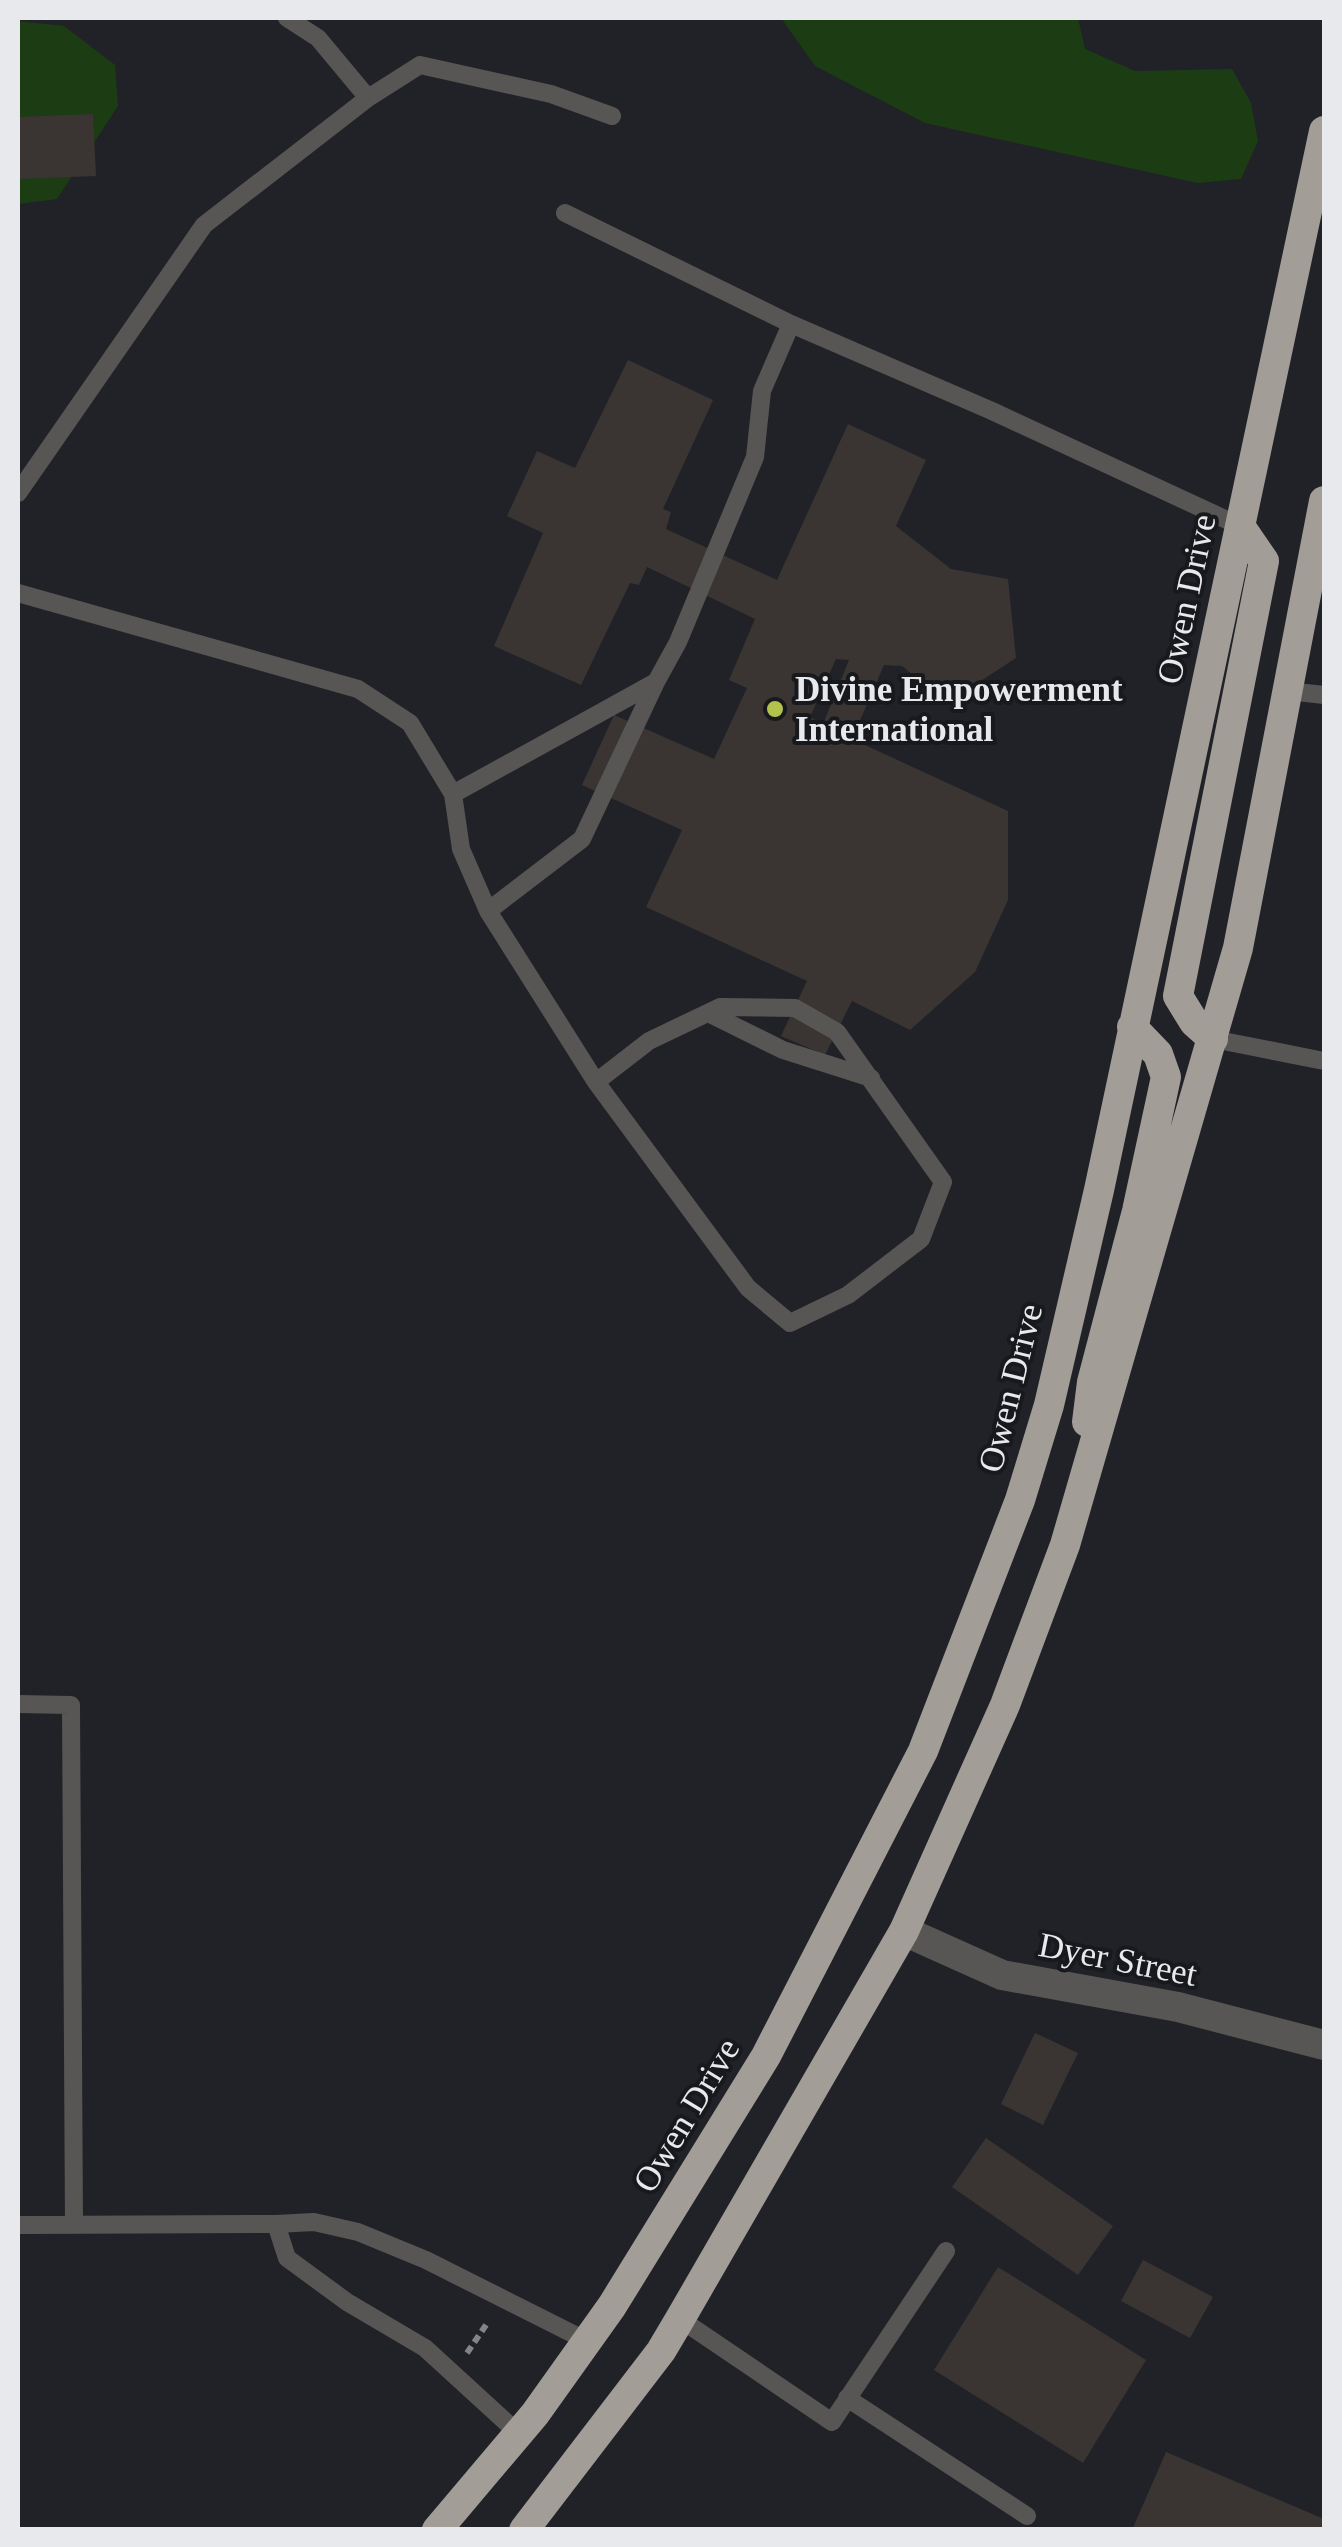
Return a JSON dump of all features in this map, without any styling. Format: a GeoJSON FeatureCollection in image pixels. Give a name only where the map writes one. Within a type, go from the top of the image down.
{"type":"FeatureCollection","features":[{"type":"Feature","properties":{"kind":"highway","name":"Owen Drive"},"geometry":{"type":"LineString","coordinates":[[437,2530],[518,2434],[587,2341],[641,2263],[766,2056],[923,1751],[1020,1500],[1049,1404],[1098,1190],[1324,131]]}},
{"type":"Feature","properties":{"kind":"highway"},"geometry":{"type":"LineString","coordinates":[[524,2530],[662,2350],[904,1932],[1005,1705],[1084,1485],[1238,948],[1324,502]]}},
{"type":"Feature","properties":{"kind":"highway"},"geometry":{"type":"LineString","coordinates":[[1212,1039],[1194,1022],[1178,996],[1264,562],[1240,526]]}},
{"type":"Feature","properties":{"kind":"highway"},"geometry":{"type":"LineString","coordinates":[[1084,1485],[1092,1382],[1137,1210],[1166,1077],[1158,1054],[1132,1027]]}},
{"type":"Feature","properties":{"kind":"street","name":"Dyer Street"},"geometry":{"type":"LineString","coordinates":[[904,1932],[1002,1975],[1178,2007],[1324,2046]]}},
{"type":"Feature","properties":{"kind":"lane"},"geometry":{"type":"LineString","coordinates":[[286,18],[318,38],[368,98]]}},
{"type":"Feature","properties":{"kind":"lane"},"geometry":{"type":"LineString","coordinates":[[18,493],[204,225],[368,98],[420,65],[551,94],[612,116]]}},
{"type":"Feature","properties":{"kind":"lane"},"geometry":{"type":"LineString","coordinates":[[565,213],[792,324],[1240,526]]}},
{"type":"Feature","properties":{"kind":"lane"},"geometry":{"type":"LineString","coordinates":[[488,911],[582,838],[678,642],[755,457],[762,391],[792,324]]}},
{"type":"Feature","properties":{"kind":"lane"},"geometry":{"type":"LineString","coordinates":[[18,593],[358,689],[410,723],[453,794],[461,849],[488,911],[596,1082],[748,1288],[790,1323],[848,1295],[921,1239],[943,1182],[837,1032],[795,1008],[720,1007],[649,1041],[596,1082]]}},
{"type":"Feature","properties":{"kind":"lane"},"geometry":{"type":"LineString","coordinates":[[453,794],[656,682]]}},
{"type":"Feature","properties":{"kind":"lane"},"geometry":{"type":"LineString","coordinates":[[1288,690],[1324,695]]}},
{"type":"Feature","properties":{"kind":"lane"},"geometry":{"type":"LineString","coordinates":[[708,1014],[783,1050],[871,1078]]}},
{"type":"Feature","properties":{"kind":"lane"},"geometry":{"type":"LineString","coordinates":[[1212,1039],[1324,1061]]}},
{"type":"Feature","properties":{"kind":"lane"},"geometry":{"type":"LineString","coordinates":[[18,1704],[71,1705],[74,2224]]}},
{"type":"Feature","properties":{"kind":"lane"},"geometry":{"type":"LineString","coordinates":[[18,2224],[314,2222],[358,2232],[426,2260],[587,2341]]}},
{"type":"Feature","properties":{"kind":"lane"},"geometry":{"type":"LineString","coordinates":[[276,2224],[287,2258],[346,2302],[426,2348],[518,2434]]}},
{"type":"Feature","properties":{"kind":"lane"},"geometry":{"type":"LineString","coordinates":[[680,2319],[832,2422],[946,2251]]}},
{"type":"Feature","properties":{"kind":"lane"},"geometry":{"type":"LineString","coordinates":[[847,2398],[1027,2516]]}},
{"type":"Feature","properties":{"kind":"path"},"geometry":{"type":"LineString","coordinates":[[460,2362],[491,2318]]}},
{"type":"Feature","properties":{"kind":"green space"},"geometry":{"type":"Polygon","coordinates":[[[781,18],[1078,18],[1085,49],[1135,71],[1232,69],[1251,103],[1258,141],[1241,179],[1198,183],[925,123],[815,66],[781,18]]]}},
{"type":"Feature","properties":{"kind":"green space"},"geometry":{"type":"Polygon","coordinates":[[[18,21],[64,26],[115,65],[118,106],[57,199],[18,204],[18,21]]]}},
{"type":"Feature","properties":{"kind":"building"},"geometry":{"type":"Polygon","coordinates":[[[93,114],[96,176],[18,179],[18,117],[93,114]]]}},
{"type":"Feature","properties":{"kind":"building","name":"Divine Empowerment International"},"geometry":{"type":"Polygon","coordinates":[[[628,360],[713,400],[663,509],[671,512],[666,529],[777,580],[848,424],[926,460],[896,526],[951,569],[1008,579],[1016,658],[947,703],[902,666],[884,665],[852,739],[1008,811],[1008,900],[975,972],[910,1030],[852,1001],[825,1055],[781,1036],[807,981],[646,907],[682,830],[582,785],[614,715],[714,759],[747,688],[729,680],[755,619],[647,567],[639,585],[630,583],[581,685],[494,646],[543,533],[507,516],[537,451],[575,468],[628,360]],[[836,659],[810,717],[823,724],[849,660],[836,659]]]}},
{"type":"Feature","properties":{"kind":"building"},"geometry":{"type":"Polygon","coordinates":[[[1035,2033],[1078,2053],[1043,2125],[1001,2104],[1035,2033]]]}},
{"type":"Feature","properties":{"kind":"building"},"geometry":{"type":"Polygon","coordinates":[[[986,2138],[1113,2226],[1078,2275],[952,2187],[986,2138]]]}},
{"type":"Feature","properties":{"kind":"building"},"geometry":{"type":"Polygon","coordinates":[[[1143,2260],[1213,2297],[1190,2338],[1121,2301],[1143,2260]]]}},
{"type":"Feature","properties":{"kind":"building"},"geometry":{"type":"Polygon","coordinates":[[[998,2267],[1146,2360],[1083,2463],[934,2370],[998,2267]]]}},
{"type":"Feature","properties":{"kind":"building"},"geometry":{"type":"Polygon","coordinates":[[[1166,2452],[1324,2519],[1321,2530],[1132,2530],[1166,2452]]]}},
{"type":"Feature","properties":{"kind":"place","name":"Divine Empowerment International"},"geometry":{"type":"Point","coordinates":[775,709]}}]}
